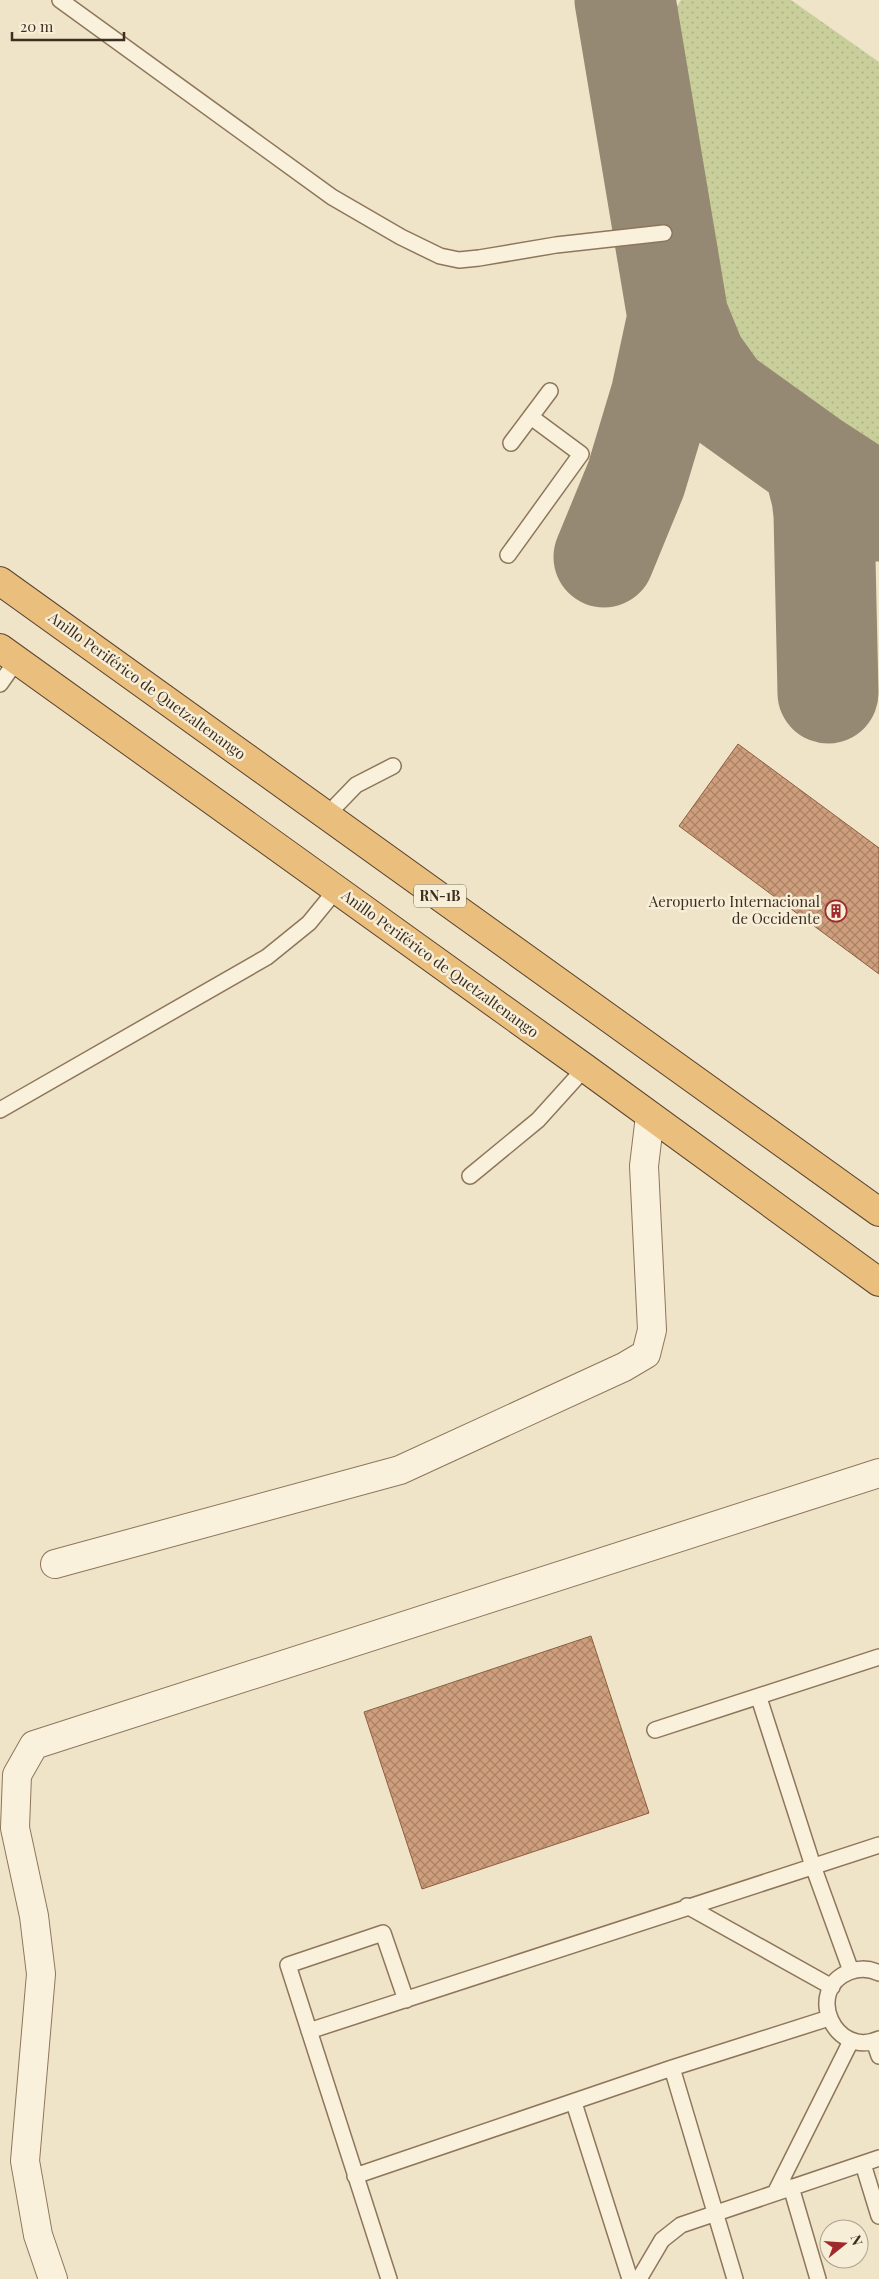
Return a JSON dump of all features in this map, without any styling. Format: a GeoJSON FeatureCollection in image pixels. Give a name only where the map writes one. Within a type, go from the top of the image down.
{"type":"FeatureCollection","features":[{"type":"Feature","properties":{"kind":"highway","name":"Anillo Periférico de Quetzaltenango"},"geometry":{"type":"LineString","coordinates":[[0,581],[879,1212]]}},
{"type":"Feature","properties":{"kind":"highway"},"geometry":{"type":"LineString","coordinates":[[0,604],[54,620]]}},
{"type":"Feature","properties":{"kind":"highway","name":"Anillo Periférico de Quetzaltenango"},"geometry":{"type":"LineString","coordinates":[[9,654],[879,1282]]}},
{"type":"Feature","properties":{"kind":"street"},"geometry":{"type":"LineString","coordinates":[[55,1564],[400,1470],[624,1367],[646,1354],[652,1330],[644,1166],[650,1116]]}},
{"type":"Feature","properties":{"kind":"street"},"geometry":{"type":"LineString","coordinates":[[53,2279],[38,2235],[25,2161],[41,1974],[34,1916],[15,1828],[17,1775],[34,1745],[879,1473]]}},
{"type":"Feature","properties":{"kind":"lane"},"geometry":{"type":"LineString","coordinates":[[60,0],[332,197],[401,237],[440,256],[458,260],[479,258],[556,245],[664,233]]}},
{"type":"Feature","properties":{"kind":"lane"},"geometry":{"type":"LineString","coordinates":[[511,443],[550,391]]}},
{"type":"Feature","properties":{"kind":"lane"},"geometry":{"type":"LineString","coordinates":[[508,554],[582,454],[531,418]]}},
{"type":"Feature","properties":{"kind":"lane"},"geometry":{"type":"LineString","coordinates":[[0,684],[9,654]]}},
{"type":"Feature","properties":{"kind":"lane"},"geometry":{"type":"LineString","coordinates":[[327,815],[356,784],[393,766]]}},
{"type":"Feature","properties":{"kind":"lane"},"geometry":{"type":"LineString","coordinates":[[0,1110],[267,957],[310,923],[336,890]]}},
{"type":"Feature","properties":{"kind":"lane"},"geometry":{"type":"LineString","coordinates":[[470,1176],[538,1120],[585,1068]]}},
{"type":"Feature","properties":{"kind":"lane"},"geometry":{"type":"LineString","coordinates":[[655,1730],[759,1698],[879,1657]]}},
{"type":"Feature","properties":{"kind":"lane"},"geometry":{"type":"LineString","coordinates":[[759,1698],[813,1866],[851,1971]]}},
{"type":"Feature","properties":{"kind":"lane"},"geometry":{"type":"LineString","coordinates":[[309,2031],[879,1844]]}},
{"type":"Feature","properties":{"kind":"lane"},"geometry":{"type":"LineString","coordinates":[[687,1906],[832,1988]]}},
{"type":"Feature","properties":{"kind":"lane"},"geometry":{"type":"LineString","coordinates":[[389,2279],[288,1965],[383,1933],[406,2000]]}},
{"type":"Feature","properties":{"kind":"lane"},"geometry":{"type":"LineString","coordinates":[[877,2046],[851,2041],[842,2036],[828,2018],[827,1997],[843,1974],[851,1971],[872,1969],[879,1973]]}},
{"type":"Feature","properties":{"kind":"lane"},"geometry":{"type":"LineString","coordinates":[[355,2176],[574,2103],[672,2068],[828,2018]]}},
{"type":"Feature","properties":{"kind":"lane"},"geometry":{"type":"LineString","coordinates":[[775,2193],[851,2041]]}},
{"type":"Feature","properties":{"kind":"lane"},"geometry":{"type":"LineString","coordinates":[[672,2068],[734,2279]]}},
{"type":"Feature","properties":{"kind":"lane"},"geometry":{"type":"LineString","coordinates":[[574,2103],[630,2279]]}},
{"type":"Feature","properties":{"kind":"lane"},"geometry":{"type":"LineString","coordinates":[[639,2279],[666,2234],[681,2225],[879,2158]]}},
{"type":"Feature","properties":{"kind":"lane"},"geometry":{"type":"LineString","coordinates":[[863,2164],[879,2216]]}},
{"type":"Feature","properties":{"kind":"lane"},"geometry":{"type":"LineString","coordinates":[[791,2187],[818,2279]]}},
{"type":"Feature","properties":{"kind":"green space"},"geometry":{"type":"Polygon","coordinates":[[[681,0],[791,0],[879,62],[879,467],[762,382],[743,357],[731,330],[717,283],[675,32],[674,11],[681,0]]]}},
{"type":"Feature","properties":{"kind":"building","name":"Aeropuerto Internacional de Occidente"},"geometry":{"type":"Polygon","coordinates":[[[738,744],[879,848],[879,974],[679,826],[738,744]]]}},
{"type":"Feature","properties":{"kind":"building"},"geometry":{"type":"Polygon","coordinates":[[[591,1636],[649,1813],[422,1889],[364,1712],[591,1636]]]}},
{"type":"Feature","properties":{"kind":"taxiway"},"geometry":{"type":"LineString","coordinates":[[625,0],[678,317],[696,361],[721,396],[813,462],[862,494],[879,511]]}},
{"type":"Feature","properties":{"kind":"taxiway"},"geometry":{"type":"LineString","coordinates":[[604,557],[636,479],[661,396],[678,317]]}},
{"type":"Feature","properties":{"kind":"taxiway"},"geometry":{"type":"LineString","coordinates":[[813,462],[822,497],[824,514],[828,693]]}},
{"type":"Feature","properties":{"kind":"place","name":"Aeropuerto Internacional de Occidente"},"geometry":{"type":"Point","coordinates":[836,911]}}]}
